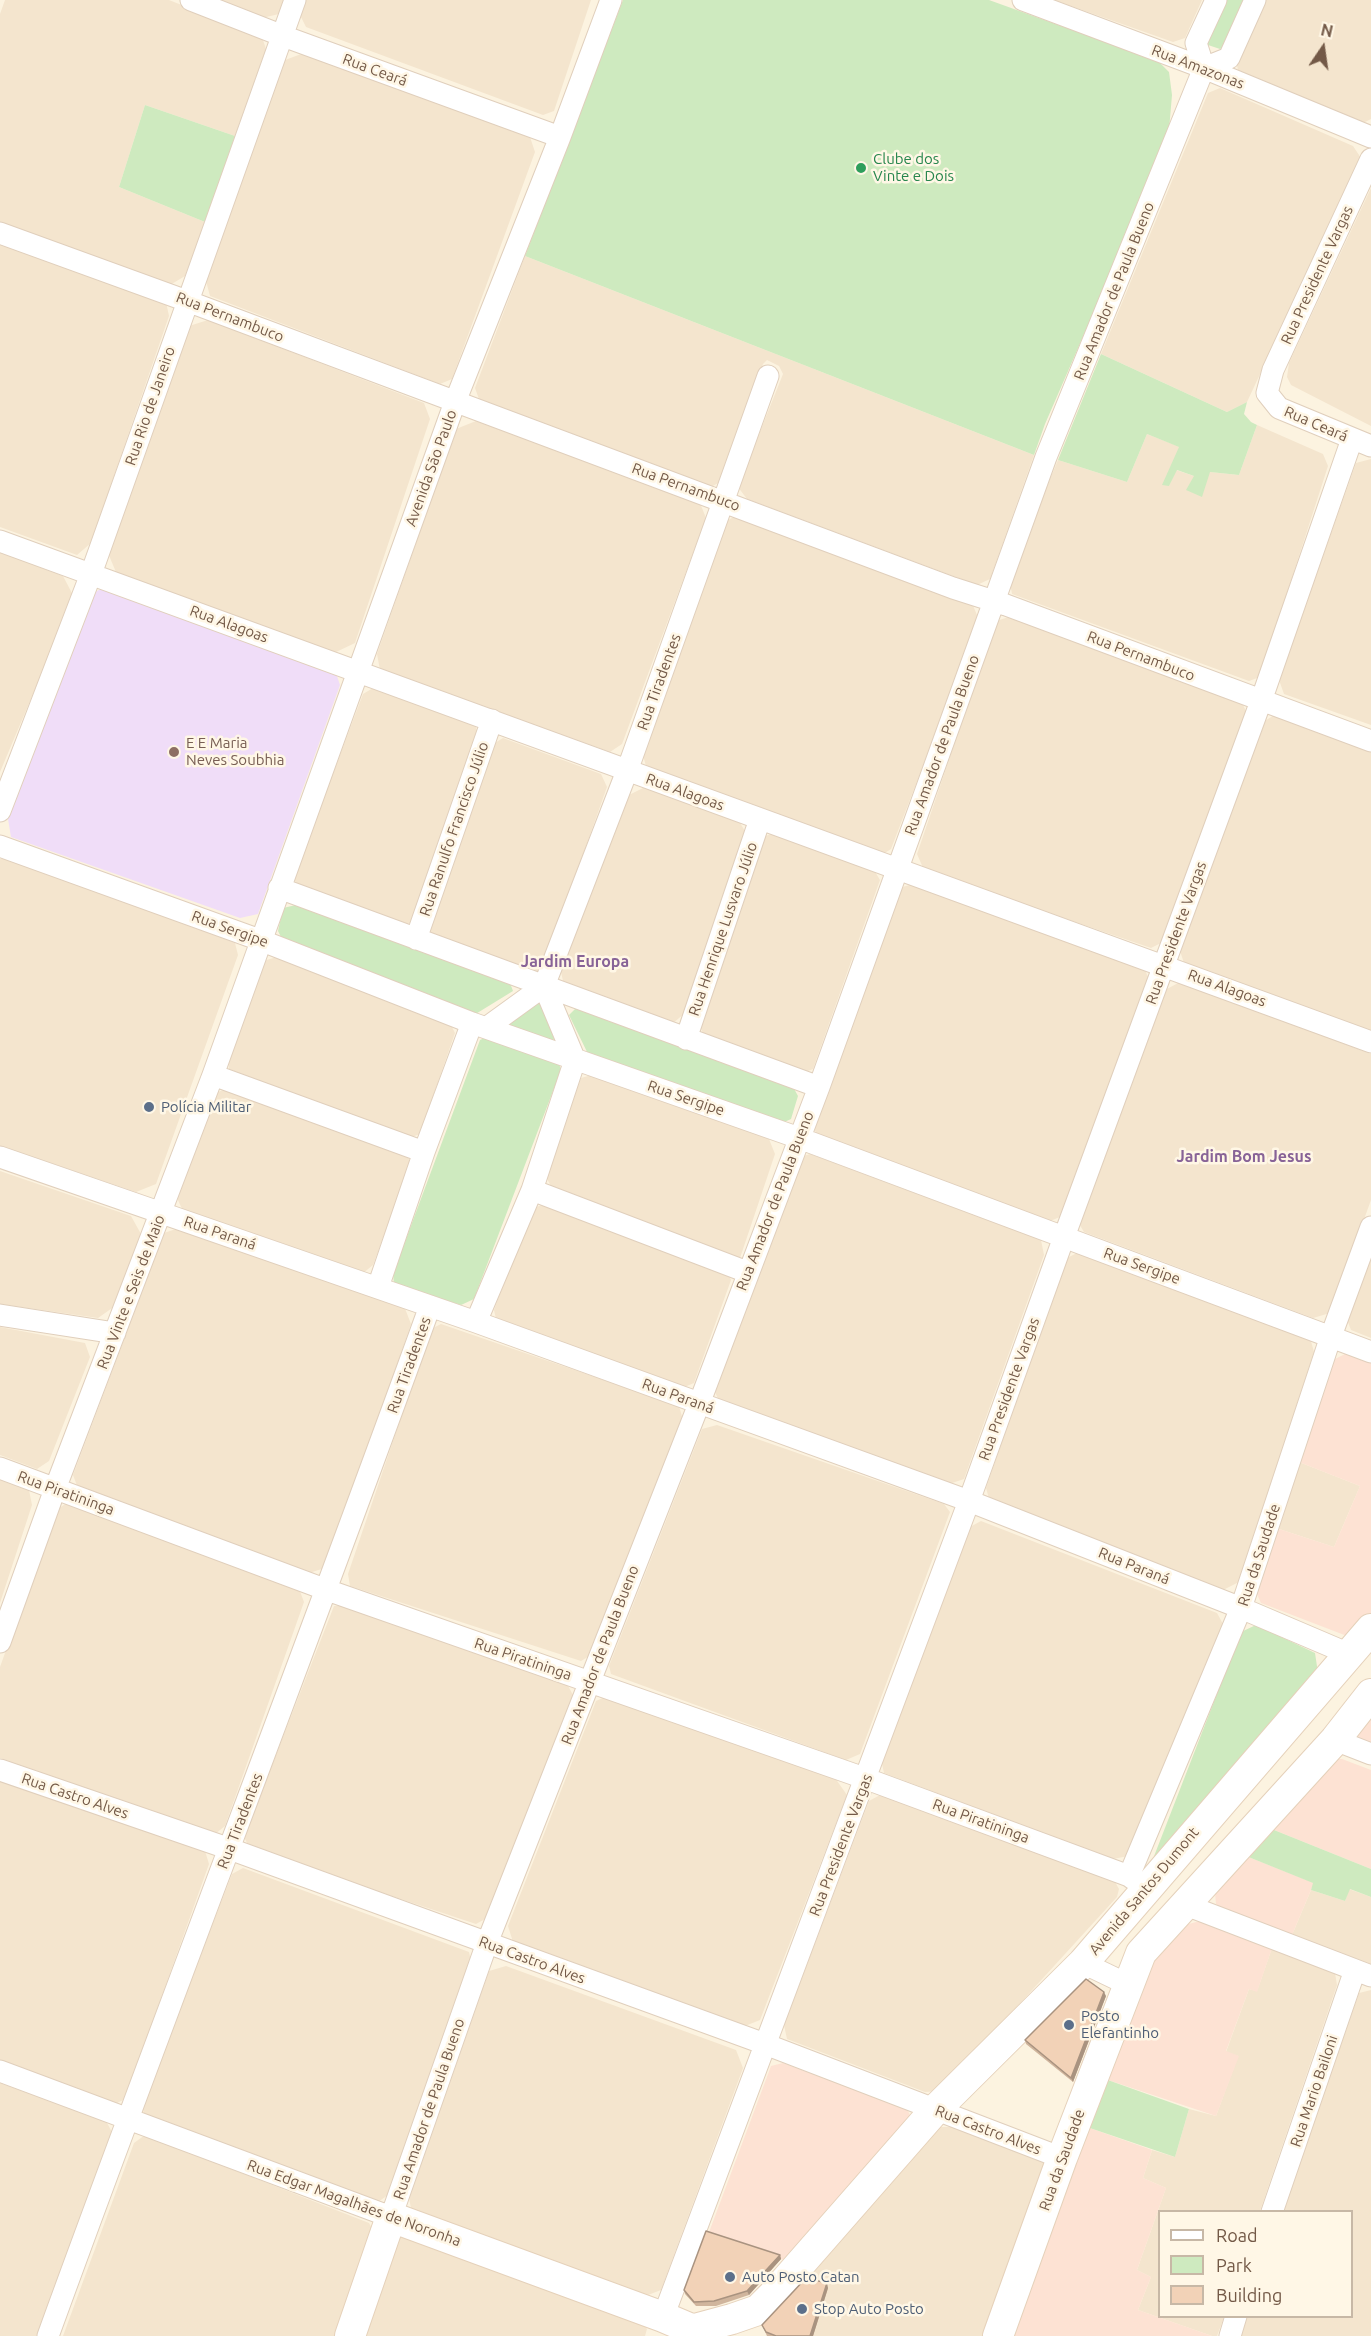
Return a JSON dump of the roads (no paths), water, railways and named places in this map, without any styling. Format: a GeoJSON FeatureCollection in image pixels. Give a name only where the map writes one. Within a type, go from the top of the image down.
{"type":"FeatureCollection","features":[{"type":"Feature","properties":{"kind":"street","name":"Rua Ceará"},"geometry":{"type":"LineString","coordinates":[[191,0],[560,137]]}},
{"type":"Feature","properties":{"kind":"street","name":"Rua Rio de Janeiro"},"geometry":{"type":"LineString","coordinates":[[0,811],[91,574],[295,0]]}},
{"type":"Feature","properties":{"kind":"street","name":"Avenida São Paulo"},"geometry":{"type":"LineString","coordinates":[[260,940],[455,402],[560,137],[611,0]]}},
{"type":"Feature","properties":{"kind":"street","name":"Rua Amazonas"},"geometry":{"type":"LineString","coordinates":[[1025,0],[1204,68],[1371,136]]}},
{"type":"Feature","properties":{"kind":"street"},"geometry":{"type":"LineString","coordinates":[[1216,0],[1196,43],[1204,68],[1229,58],[1255,0]]}},
{"type":"Feature","properties":{"kind":"street","name":"Rua Amador de Paula Bueno"},"geometry":{"type":"LineString","coordinates":[[350,2336],[487,1943],[699,1404],[747,1272],[819,1087],[1046,457],[1204,68]]}},
{"type":"Feature","properties":{"kind":"street","name":"Rua Presidente Vargas"},"geometry":{"type":"LineString","coordinates":[[1267,393],[1273,370],[1371,159]]}},
{"type":"Feature","properties":{"kind":"street","name":"Rua Pernambuco"},"geometry":{"type":"LineString","coordinates":[[0,233],[1371,741]]}},
{"type":"Feature","properties":{"kind":"street","name":"Rua Tiradentes"},"geometry":{"type":"LineString","coordinates":[[544,986],[627,771],[768,376]]}},
{"type":"Feature","properties":{"kind":"street","name":"Rua Ceará"},"geometry":{"type":"LineString","coordinates":[[1267,393],[1279,408],[1361,442]]}},
{"type":"Feature","properties":{"kind":"street","name":"Rua Presidente Vargas"},"geometry":{"type":"LineString","coordinates":[[660,2326],[867,1779],[1261,701],[1361,442]]}},
{"type":"Feature","properties":{"kind":"street","name":"Rua Alagoas"},"geometry":{"type":"LineString","coordinates":[[0,541],[359,670],[627,771],[1165,965],[1371,1042]]}},
{"type":"Feature","properties":{"kind":"street","name":"Rua Ranulfo Francisco Júlio"},"geometry":{"type":"LineString","coordinates":[[416,939],[492,720]]}},
{"type":"Feature","properties":{"kind":"street","name":"Rua Henrique Lusvaro Júlio"},"geometry":{"type":"LineString","coordinates":[[686,1039],[760,819]]}},
{"type":"Feature","properties":{"kind":"street","name":"Rua Sergipe"},"geometry":{"type":"LineString","coordinates":[[0,846],[260,940],[479,1026],[799,1138],[1371,1352]]}},
{"type":"Feature","properties":{"kind":"street"},"geometry":{"type":"LineString","coordinates":[[279,888],[819,1087]]}},
{"type":"Feature","properties":{"kind":"street","name":"Rua Vinte e Seis de Maio"},"geometry":{"type":"LineString","coordinates":[[0,1642],[55,1489],[162,1213],[260,940]]}},
{"type":"Feature","properties":{"kind":"street"},"geometry":{"type":"LineString","coordinates":[[378,1287],[424,1152],[479,1026],[544,986]]}},
{"type":"Feature","properties":{"kind":"street"},"geometry":{"type":"LineString","coordinates":[[476,1322],[532,1190],[575,1060],[544,986]]}},
{"type":"Feature","properties":{"kind":"street"},"geometry":{"type":"LineString","coordinates":[[213,1075],[424,1152]]}},
{"type":"Feature","properties":{"kind":"street","name":"Rua Paraná"},"geometry":{"type":"LineString","coordinates":[[0,1157],[378,1287],[969,1501],[1241,1608],[1349,1654]]}},
{"type":"Feature","properties":{"kind":"street"},"geometry":{"type":"LineString","coordinates":[[532,1190],[747,1272]]}},
{"type":"Feature","properties":{"kind":"street","name":"Rua da Saudade"},"geometry":{"type":"LineString","coordinates":[[1138,1882],[1241,1608],[1331,1336],[1371,1227]]}},
{"type":"Feature","properties":{"kind":"street","name":"Rua Tiradentes"},"geometry":{"type":"LineString","coordinates":[[48,2336],[127,2119],[327,1590],[430,1306]]}},
{"type":"Feature","properties":{"kind":"street"},"geometry":{"type":"LineString","coordinates":[[0,1315],[115,1333]]}},
{"type":"Feature","properties":{"kind":"street","name":"Rua Piratininga"},"geometry":{"type":"LineString","coordinates":[[0,1468],[327,1590],[867,1779],[1138,1882]]}},
{"type":"Feature","properties":{"kind":"street","name":"Avenida Santos Dumont"},"geometry":{"type":"LineString","coordinates":[[1129,1985],[1083,1963],[1138,1882],[1371,1629]]}},
{"type":"Feature","properties":{"kind":"street"},"geometry":{"type":"LineString","coordinates":[[1129,1985],[1141,1953],[1335,1740],[1371,1694]]}},
{"type":"Feature","properties":{"kind":"street"},"geometry":{"type":"LineString","coordinates":[[1335,1740],[1371,1754]]}},
{"type":"Feature","properties":{"kind":"street","name":"Rua Castro Alves"},"geometry":{"type":"LineString","coordinates":[[0,1770],[230,1849],[765,2044],[1062,2158]]}},
{"type":"Feature","properties":{"kind":"street"},"geometry":{"type":"LineString","coordinates":[[1186,1905],[1363,1973]]}},
{"type":"Feature","properties":{"kind":"street"},"geometry":{"type":"LineString","coordinates":[[701,2332],[758,2310],[935,2110],[1083,1963]]}},
{"type":"Feature","properties":{"kind":"street","name":"Rua Mario Bailoni"},"geometry":{"type":"LineString","coordinates":[[1272,2210],[1363,1973]]}},
{"type":"Feature","properties":{"kind":"street","name":"Rua da Saudade"},"geometry":{"type":"LineString","coordinates":[[998,2336],[1062,2158],[1129,1985]]}},
{"type":"Feature","properties":{"kind":"street","name":"Rua Edgar Magalhães de Noronha"},"geometry":{"type":"LineString","coordinates":[[0,2072],[391,2217],[660,2326],[701,2332]]}},
{"type":"Feature","properties":{"kind":"street"},"geometry":{"type":"LineString","coordinates":[[740,2336],[772,2295]]}},
{"type":"Feature","properties":{"kind":"street"},"geometry":{"type":"LineString","coordinates":[[1230,2336],[1235,2318]]}},
{"type":"Feature","properties":{"kind":"place","name":"Clube dos Vinte e Dois"},"geometry":{"type":"Point","coordinates":[861,168]}},
{"type":"Feature","properties":{"kind":"place","name":"E E Maria Neves Soubhia"},"geometry":{"type":"Point","coordinates":[174,752]}},
{"type":"Feature","properties":{"kind":"place","name":"Polícia Militar"},"geometry":{"type":"Point","coordinates":[149,1107]}},
{"type":"Feature","properties":{"kind":"place","name":"Posto Elefantinho"},"geometry":{"type":"Point","coordinates":[1069,2025]}},
{"type":"Feature","properties":{"kind":"place","name":"Auto Posto Catan"},"geometry":{"type":"Point","coordinates":[730,2277]}},
{"type":"Feature","properties":{"kind":"place","name":"Stop Auto Posto"},"geometry":{"type":"Point","coordinates":[802,2309]}},
{"type":"Feature","properties":{"kind":"district","name":"Jardim Europa"},"geometry":{"type":"Point","coordinates":[575,962]}},
{"type":"Feature","properties":{"kind":"district","name":"Jardim Bom Jesus"},"geometry":{"type":"Point","coordinates":[1244,1157]}}]}
